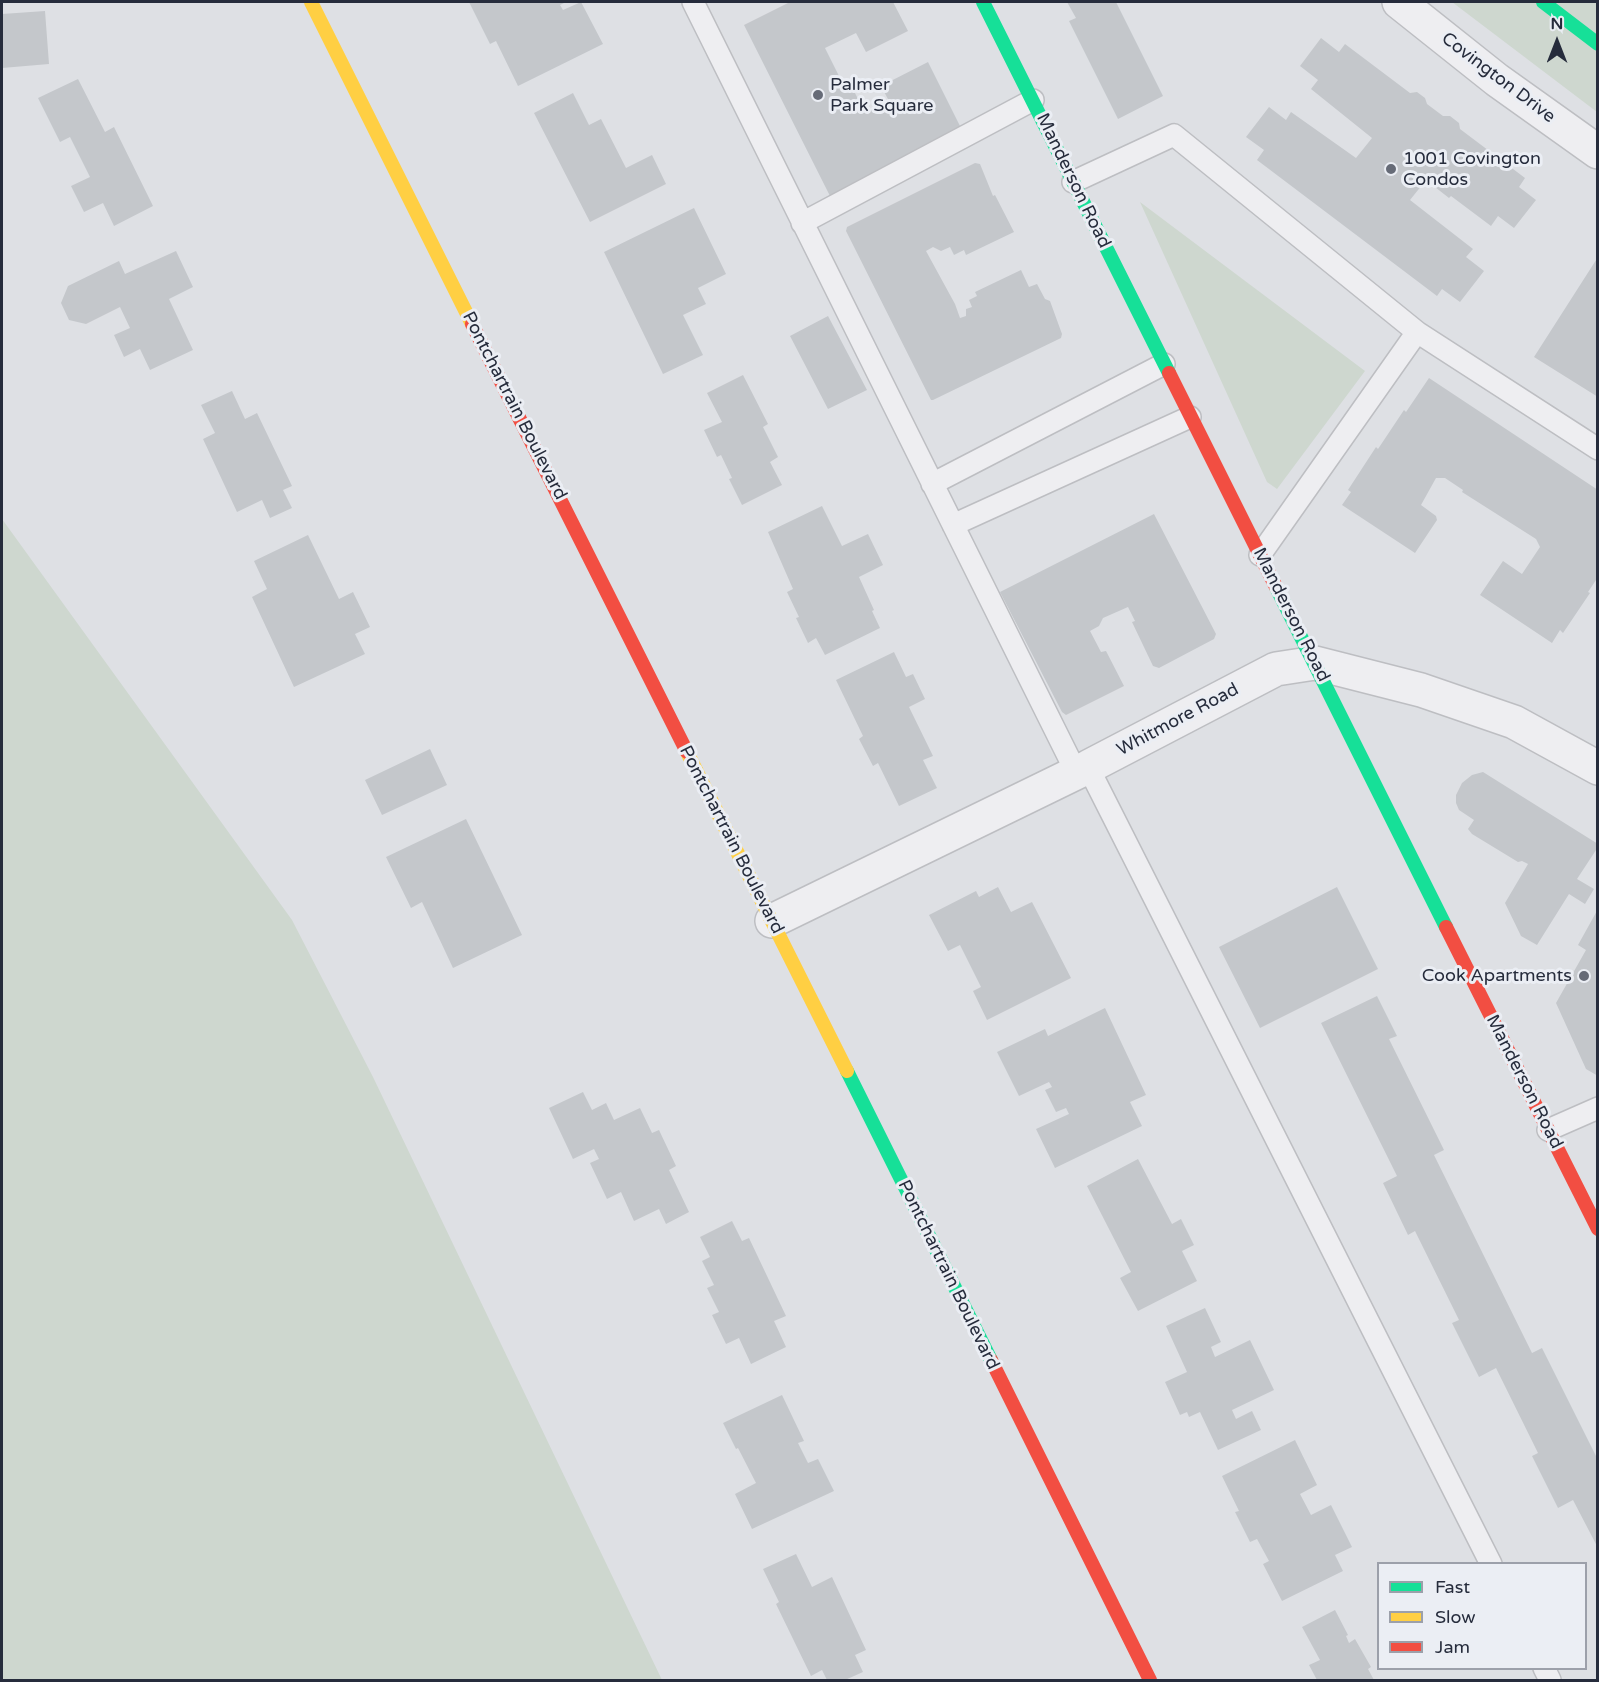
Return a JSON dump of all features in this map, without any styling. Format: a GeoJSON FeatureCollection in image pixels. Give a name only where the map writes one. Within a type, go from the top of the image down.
{"type":"FeatureCollection","features":[{"type":"Feature","properties":{"kind":"street","name":"Pontchartrain Boulevard"},"geometry":{"type":"LineString","coordinates":[[311,2],[1150,1680]]}},
{"type":"Feature","properties":{"kind":"street","name":"Manderson Road"},"geometry":{"type":"LineString","coordinates":[[983,2],[1598,1229]]}},
{"type":"Feature","properties":{"kind":"street","name":"Covington Drive"},"geometry":{"type":"LineString","coordinates":[[1399,2],[1497,80],[1598,152]]}},
{"type":"Feature","properties":{"kind":"street"},"geometry":{"type":"LineString","coordinates":[[1543,2],[1598,44]]}},
{"type":"Feature","properties":{"kind":"street","name":"Whitmore Road"},"geometry":{"type":"LineString","coordinates":[[772,921],[1082,770],[1276,669],[1315,663],[1421,690],[1514,722],[1598,768]]}},
{"type":"Feature","properties":{"kind":"lane"},"geometry":{"type":"LineString","coordinates":[[693,2],[932,484],[1490,1562]]}},
{"type":"Feature","properties":{"kind":"lane"},"geometry":{"type":"LineString","coordinates":[[802,223],[1033,100]]}},
{"type":"Feature","properties":{"kind":"lane"},"geometry":{"type":"LineString","coordinates":[[1073,182],[1174,135],[1417,332],[1598,449]]}},
{"type":"Feature","properties":{"kind":"lane"},"geometry":{"type":"LineString","coordinates":[[1260,555],[1417,332]]}},
{"type":"Feature","properties":{"kind":"lane"},"geometry":{"type":"LineString","coordinates":[[932,484],[1164,364]]}},
{"type":"Feature","properties":{"kind":"lane"},"geometry":{"type":"LineString","coordinates":[[953,525],[1190,417]]}},
{"type":"Feature","properties":{"kind":"lane"},"geometry":{"type":"LineString","coordinates":[[1548,1131],[1598,1108]]}},
{"type":"Feature","properties":{"kind":"shaded area"},"geometry":{"type":"Polygon","coordinates":[[[1452,2],[1597,2],[1597,112],[1452,2]]]}},
{"type":"Feature","properties":{"kind":"shaded area"},"geometry":{"type":"Polygon","coordinates":[[[1140,202],[1365,371],[1277,489],[1267,482],[1140,202]]]}},
{"type":"Feature","properties":{"kind":"shaded area"},"geometry":{"type":"Polygon","coordinates":[[[2,519],[292,920],[373,1077],[662,1680],[2,1680],[2,519]]]}},
{"type":"Feature","properties":{"kind":"building"},"geometry":{"type":"Polygon","coordinates":[[[469,2],[566,2],[560,5],[563,10],[581,2],[603,44],[518,86],[496,41],[490,44],[469,2]]]}},
{"type":"Feature","properties":{"kind":"building","name":"Palmer Park Square"},"geometry":{"type":"Polygon","coordinates":[[[790,2],[893,2],[908,31],[866,52],[856,33],[825,48],[846,90],[852,87],[865,113],[889,101],[881,86],[928,62],[962,130],[830,196],[744,25],[790,2]]]}},
{"type":"Feature","properties":{"kind":"building"},"geometry":{"type":"Polygon","coordinates":[[[1067,2],[1116,2],[1163,96],[1118,119],[1069,21],[1076,18],[1067,2]]]}},
{"type":"Feature","properties":{"kind":"building"},"geometry":{"type":"Polygon","coordinates":[[[45,11],[49,64],[2,68],[2,14],[45,11]]]}},
{"type":"Feature","properties":{"kind":"building","name":"1001 Covington Condos"},"geometry":{"type":"Polygon","coordinates":[[[1321,38],[1339,52],[1345,44],[1410,93],[1417,92],[1425,98],[1427,104],[1443,116],[1450,116],[1459,123],[1460,129],[1525,178],[1519,187],[1536,200],[1514,228],[1498,216],[1491,226],[1426,180],[1410,200],[1473,249],[1466,257],[1484,271],[1460,302],[1442,289],[1437,296],[1257,160],[1264,150],[1246,137],[1269,107],[1286,120],[1291,112],[1356,158],[1372,138],[1311,89],[1318,80],[1300,66],[1321,38]]]}},
{"type":"Feature","properties":{"kind":"building"},"geometry":{"type":"Polygon","coordinates":[[[78,79],[105,132],[114,127],[153,206],[114,226],[103,203],[84,212],[71,186],[90,177],[70,137],[60,142],[38,98],[78,79]]]}},
{"type":"Feature","properties":{"kind":"building"},"geometry":{"type":"Polygon","coordinates":[[[573,93],[589,125],[601,119],[626,168],[652,155],[666,184],[590,222],[534,113],[573,93]]]}},
{"type":"Feature","properties":{"kind":"building"},"geometry":{"type":"Polygon","coordinates":[[[975,163],[980,164],[993,196],[995,195],[1014,232],[966,255],[964,250],[954,255],[950,247],[941,251],[933,247],[926,251],[955,304],[960,318],[966,316],[966,309],[972,307],[969,300],[977,296],[975,292],[1021,270],[1029,287],[1037,284],[1045,299],[1050,301],[1062,334],[1061,338],[931,400],[846,231],[847,227],[975,163]]]}},
{"type":"Feature","properties":{"kind":"building"},"geometry":{"type":"Polygon","coordinates":[[[694,208],[726,274],[698,288],[706,304],[683,315],[703,355],[663,374],[604,252],[694,208]]]}},
{"type":"Feature","properties":{"kind":"building"},"geometry":{"type":"Polygon","coordinates":[[[176,251],[193,287],[169,299],[193,350],[150,370],[140,349],[124,357],[114,335],[130,328],[120,307],[86,324],[69,320],[61,303],[68,286],[119,261],[125,274],[176,251]]]}},
{"type":"Feature","properties":{"kind":"building"},"geometry":{"type":"Polygon","coordinates":[[[1598,257],[1598,397],[1534,357],[1598,257]]]}},
{"type":"Feature","properties":{"kind":"building"},"geometry":{"type":"Polygon","coordinates":[[[828,316],[867,390],[828,409],[790,336],[828,316]]]}},
{"type":"Feature","properties":{"kind":"building"},"geometry":{"type":"Polygon","coordinates":[[[743,375],[768,424],[763,427],[778,457],[770,462],[782,485],[742,505],[729,479],[732,478],[721,455],[717,457],[704,430],[722,422],[707,393],[743,375]]]}},
{"type":"Feature","properties":{"kind":"building"},"geometry":{"type":"Polygon","coordinates":[[[1429,378],[1598,490],[1598,577],[1563,633],[1560,630],[1552,643],[1480,595],[1503,561],[1522,574],[1540,547],[1536,539],[1462,492],[1463,490],[1445,478],[1436,478],[1421,505],[1436,516],[1437,520],[1415,553],[1342,505],[1351,492],[1348,490],[1376,447],[1378,449],[1429,378]]]}},
{"type":"Feature","properties":{"kind":"building"},"geometry":{"type":"Polygon","coordinates":[[[232,391],[245,419],[257,413],[292,486],[283,490],[292,508],[270,518],[262,500],[237,512],[203,439],[215,433],[201,405],[232,391]]]}},
{"type":"Feature","properties":{"kind":"building"},"geometry":{"type":"Polygon","coordinates":[[[822,506],[842,546],[868,534],[883,565],[859,577],[880,628],[825,655],[816,638],[808,643],[796,618],[799,617],[787,592],[793,589],[768,532],[822,506]]]}},
{"type":"Feature","properties":{"kind":"building"},"geometry":{"type":"Polygon","coordinates":[[[1154,514],[1216,634],[1214,639],[1159,668],[1153,666],[1132,622],[1135,621],[1128,607],[1103,618],[1099,626],[1090,631],[1101,652],[1106,651],[1124,686],[1066,715],[1062,712],[1000,592],[1154,514]]]}},
{"type":"Feature","properties":{"kind":"building"},"geometry":{"type":"Polygon","coordinates":[[[308,535],[339,599],[353,592],[370,627],[355,634],[365,654],[294,687],[252,597],[267,589],[254,561],[308,535]]]}},
{"type":"Feature","properties":{"kind":"building"},"geometry":{"type":"Polygon","coordinates":[[[894,652],[906,677],[913,674],[925,699],[909,707],[933,756],[923,760],[937,788],[899,806],[878,763],[873,766],[859,739],[863,736],[836,680],[894,652]]]}},
{"type":"Feature","properties":{"kind":"building"},"geometry":{"type":"Polygon","coordinates":[[[430,749],[447,785],[382,815],[365,780],[430,749]]]}},
{"type":"Feature","properties":{"kind":"building"},"geometry":{"type":"Polygon","coordinates":[[[1483,772],[1598,844],[1577,879],[1594,889],[1585,904],[1569,894],[1537,945],[1521,936],[1505,903],[1528,864],[1518,862],[1472,834],[1468,829],[1474,820],[1459,810],[1456,803],[1456,795],[1462,783],[1472,775],[1483,772]]]}},
{"type":"Feature","properties":{"kind":"building"},"geometry":{"type":"Polygon","coordinates":[[[466,819],[522,935],[453,968],[422,902],[411,908],[386,857],[466,819]]]}},
{"type":"Feature","properties":{"kind":"building"},"geometry":{"type":"Polygon","coordinates":[[[998,887],[1011,912],[1032,902],[1071,978],[987,1020],[973,991],[981,987],[960,945],[948,951],[929,915],[976,891],[979,897],[998,887]]]}},
{"type":"Feature","properties":{"kind":"building"},"geometry":{"type":"Polygon","coordinates":[[[1337,887],[1378,969],[1260,1028],[1219,947],[1337,887]]]}},
{"type":"Feature","properties":{"kind":"building","name":"Cook Apartments"},"geometry":{"type":"Polygon","coordinates":[[[1598,909],[1598,1076],[1586,1069],[1556,1003],[1586,950],[1578,945],[1598,909]]]}},
{"type":"Feature","properties":{"kind":"building"},"geometry":{"type":"Polygon","coordinates":[[[1377,996],[1397,1036],[1389,1039],[1444,1150],[1434,1155],[1532,1353],[1542,1348],[1598,1460],[1598,1548],[1573,1500],[1558,1508],[1532,1456],[1538,1453],[1496,1368],[1479,1377],[1452,1323],[1459,1320],[1415,1231],[1408,1235],[1383,1183],[1397,1176],[1321,1023],[1377,996]]]}},
{"type":"Feature","properties":{"kind":"building"},"geometry":{"type":"Polygon","coordinates":[[[1105,1008],[1146,1095],[1130,1102],[1142,1126],[1055,1168],[1036,1129],[1069,1114],[1066,1108],[1056,1112],[1045,1090],[1052,1087],[1049,1082],[1019,1096],[997,1052],[1045,1029],[1048,1036],[1105,1008]]]}},
{"type":"Feature","properties":{"kind":"building"},"geometry":{"type":"Polygon","coordinates":[[[583,1092],[592,1110],[606,1103],[614,1120],[640,1108],[652,1133],[659,1130],[676,1166],[669,1170],[689,1212],[666,1224],[659,1209],[634,1221],[621,1192],[607,1199],[590,1163],[599,1159],[594,1149],[573,1159],[549,1108],[583,1092]]]}},
{"type":"Feature","properties":{"kind":"building"},"geometry":{"type":"Polygon","coordinates":[[[1138,1159],[1172,1224],[1181,1219],[1194,1245],[1182,1251],[1197,1281],[1138,1311],[1120,1278],[1131,1272],[1087,1186],[1138,1159]]]}},
{"type":"Feature","properties":{"kind":"building"},"geometry":{"type":"Polygon","coordinates":[[[732,1221],[742,1241],[749,1238],[786,1316],[774,1321],[786,1347],[751,1364],[739,1338],[726,1344],[712,1315],[719,1312],[707,1288],[714,1285],[702,1261],[710,1257],[700,1237],[732,1221]]]}},
{"type":"Feature","properties":{"kind":"building"},"geometry":{"type":"Polygon","coordinates":[[[1205,1308],[1221,1342],[1211,1347],[1215,1357],[1250,1340],[1274,1390],[1232,1410],[1236,1419],[1252,1411],[1261,1430],[1218,1450],[1200,1412],[1189,1417],[1187,1412],[1180,1415],[1165,1382],[1187,1372],[1166,1326],[1205,1308]]]}},
{"type":"Feature","properties":{"kind":"building"},"geometry":{"type":"Polygon","coordinates":[[[782,1395],[804,1441],[798,1443],[808,1463],[818,1459],[834,1491],[752,1529],[735,1494],[756,1483],[723,1423],[782,1395]]]}},
{"type":"Feature","properties":{"kind":"building"},"geometry":{"type":"Polygon","coordinates":[[[1295,1440],[1317,1485],[1300,1494],[1311,1515],[1331,1505],[1352,1547],[1335,1555],[1343,1571],[1282,1601],[1263,1564],[1269,1561],[1257,1539],[1250,1542],[1235,1512],[1239,1511],[1222,1476],[1295,1440]]]}},
{"type":"Feature","properties":{"kind":"building"},"geometry":{"type":"Polygon","coordinates":[[[796,1554],[812,1587],[832,1577],[866,1650],[855,1655],[863,1672],[845,1680],[827,1680],[822,1670],[811,1676],[776,1604],[779,1602],[763,1569],[796,1554]]]}},
{"type":"Feature","properties":{"kind":"building"},"geometry":{"type":"Polygon","coordinates":[[[1335,1610],[1348,1635],[1346,1636],[1349,1643],[1355,1639],[1371,1667],[1368,1669],[1374,1680],[1317,1680],[1309,1665],[1320,1660],[1302,1627],[1335,1610]]]}},
{"type":"Feature","properties":{"kind":"traffic: fast"},"geometry":{"type":"LineString","coordinates":[[983,2],[1169,373]]}},
{"type":"Feature","properties":{"kind":"traffic: fast"},"geometry":{"type":"LineString","coordinates":[[1543,2],[1598,44]]}},
{"type":"Feature","properties":{"kind":"traffic: fast"},"geometry":{"type":"LineString","coordinates":[[1276,587],[1446,927]]}},
{"type":"Feature","properties":{"kind":"traffic: fast"},"geometry":{"type":"LineString","coordinates":[[847,1071],[991,1360]]}},
{"type":"Feature","properties":{"kind":"traffic: slow"},"geometry":{"type":"LineString","coordinates":[[311,2],[472,324]]}},
{"type":"Feature","properties":{"kind":"traffic: slow"},"geometry":{"type":"LineString","coordinates":[[687,752],[847,1071]]}},
{"type":"Feature","properties":{"kind":"traffic: jam"},"geometry":{"type":"LineString","coordinates":[[472,324],[687,752]]}},
{"type":"Feature","properties":{"kind":"traffic: jam"},"geometry":{"type":"LineString","coordinates":[[1169,373],[1276,587]]}},
{"type":"Feature","properties":{"kind":"traffic: jam"},"geometry":{"type":"LineString","coordinates":[[1446,927],[1598,1229]]}},
{"type":"Feature","properties":{"kind":"traffic: jam"},"geometry":{"type":"LineString","coordinates":[[991,1360],[1150,1680]]}},
{"type":"Feature","properties":{"kind":"place","name":"Palmer Park Square"},"geometry":{"type":"Point","coordinates":[818,95]}},
{"type":"Feature","properties":{"kind":"place","name":"1001 Covington Condos"},"geometry":{"type":"Point","coordinates":[1391,169]}},
{"type":"Feature","properties":{"kind":"place","name":"Cook Apartments"},"geometry":{"type":"Point","coordinates":[1584,976]}}]}
